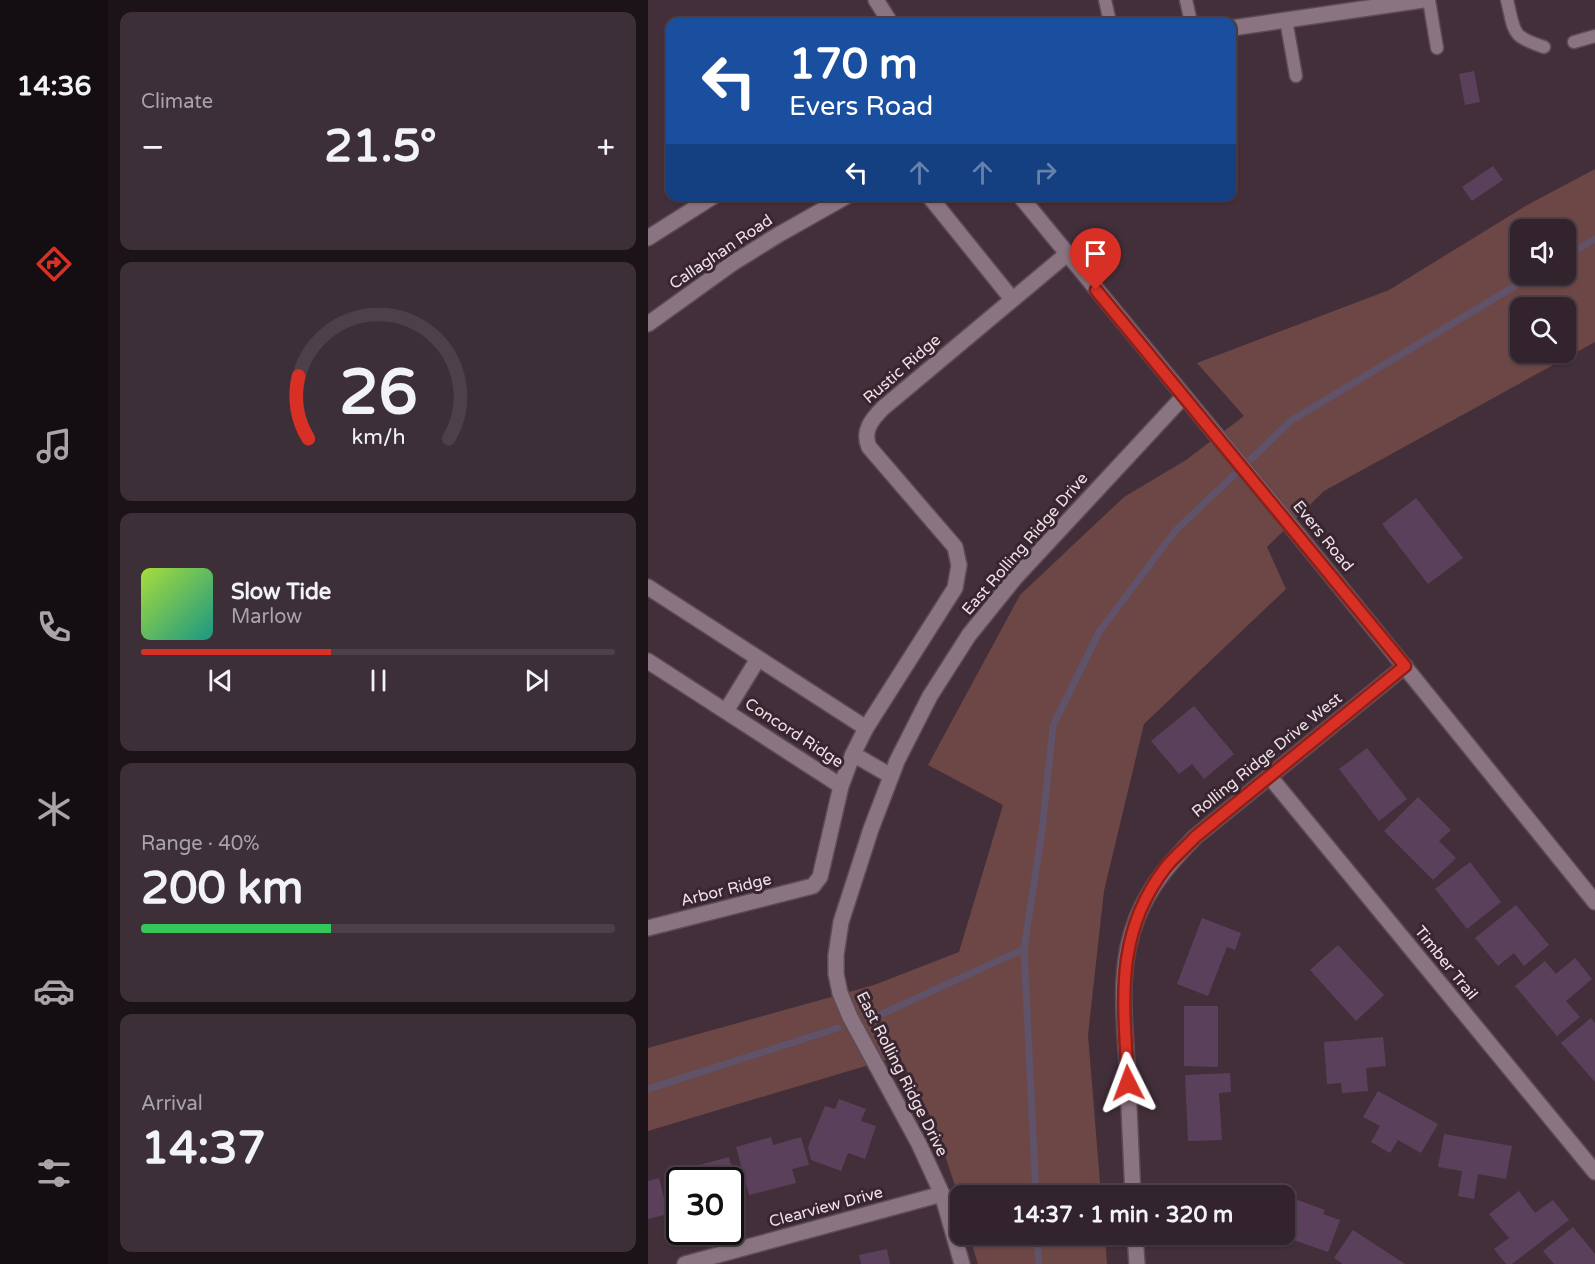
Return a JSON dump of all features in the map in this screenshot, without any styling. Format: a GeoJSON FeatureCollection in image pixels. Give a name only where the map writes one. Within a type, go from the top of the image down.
{"type":"FeatureCollection","features":[{"type":"Feature","properties":{"kind":"street"},"geometry":{"type":"LineString","coordinates":[[876,0],[887,18]]}},
{"type":"Feature","properties":{"kind":"street"},"geometry":{"type":"LineString","coordinates":[[1236,27],[1423,0]]}},
{"type":"Feature","properties":{"kind":"street"},"geometry":{"type":"LineString","coordinates":[[648,238],[706,201]]}},
{"type":"Feature","properties":{"kind":"street","name":"Callaghan Road"},"geometry":{"type":"LineString","coordinates":[[648,324],[733,263],[838,201]]}},
{"type":"Feature","properties":{"kind":"street"},"geometry":{"type":"LineString","coordinates":[[933,201],[1012,299]]}},
{"type":"Feature","properties":{"kind":"street","name":"Evers Road"},"geometry":{"type":"LineString","coordinates":[[1024,201],[1595,902]]}},
{"type":"Feature","properties":{"kind":"street","name":"Rustic Ridge"},"geometry":{"type":"LineString","coordinates":[[959,565],[956,547],[869,447],[866,440],[867,431],[871,421],[883,408],[1067,254]]}},
{"type":"Feature","properties":{"kind":"street","name":"East Rolling Ridge Drive"},"geometry":{"type":"LineString","coordinates":[[962,1264],[942,1194],[919,1144],[850,1017],[840,993],[836,974],[836,955],[841,922],[870,829],[891,776],[930,696],[969,635],[1015,578],[1184,396]]}},
{"type":"Feature","properties":{"kind":"street","name":"East Rolling Ridge Drive"},"geometry":{"type":"LineString","coordinates":[[813,886],[820,877],[841,786],[853,754],[866,728],[955,588],[959,565]]}},
{"type":"Feature","properties":{"kind":"street"},"geometry":{"type":"LineString","coordinates":[[648,587],[866,728]]}},
{"type":"Feature","properties":{"kind":"street","name":"Concord Ridge"},"geometry":{"type":"LineString","coordinates":[[726,711],[758,659]]}},
{"type":"Feature","properties":{"kind":"street","name":"Concord Ridge"},"geometry":{"type":"LineString","coordinates":[[648,661],[841,786]]}},
{"type":"Feature","properties":{"kind":"street","name":"Rolling Ridge Drive West"},"geometry":{"type":"LineString","coordinates":[[1133,1185],[1123,994],[1126,959],[1136,920],[1144,901],[1167,867],[1195,837],[1405,666]]}},
{"type":"Feature","properties":{"kind":"street","name":"Concord Ridge"},"geometry":{"type":"LineString","coordinates":[[853,754],[891,776]]}},
{"type":"Feature","properties":{"kind":"street","name":"Timber Trail"},"geometry":{"type":"LineString","coordinates":[[1270,777],[1595,1172]]}},
{"type":"Feature","properties":{"kind":"street","name":"Arbor Ridge"},"geometry":{"type":"LineString","coordinates":[[648,928],[813,886]]}},
{"type":"Feature","properties":{"kind":"street","name":"Clearview Drive"},"geometry":{"type":"LineString","coordinates":[[685,1264],[942,1194]]}},
{"type":"Feature","properties":{"kind":"street"},"geometry":{"type":"LineString","coordinates":[[1136,1245],[1137,1264]]}},
{"type":"Feature","properties":{"kind":"lane"},"geometry":{"type":"LineString","coordinates":[[1105,0],[1109,18]]}},
{"type":"Feature","properties":{"kind":"lane"},"geometry":{"type":"LineString","coordinates":[[1186,0],[1190,18]]}},
{"type":"Feature","properties":{"kind":"lane"},"geometry":{"type":"LineString","coordinates":[[1429,0],[1437,48]]}},
{"type":"Feature","properties":{"kind":"lane"},"geometry":{"type":"LineString","coordinates":[[1507,0],[1514,30],[1523,40],[1544,47]]}},
{"type":"Feature","properties":{"kind":"lane"},"geometry":{"type":"LineString","coordinates":[[1286,20],[1296,76]]}},
{"type":"Feature","properties":{"kind":"lane"},"geometry":{"type":"LineString","coordinates":[[1574,42],[1595,36]]}},
{"type":"Feature","properties":{"kind":"shaded area"},"geometry":{"type":"Polygon","coordinates":[[[1595,169],[1595,342],[1576,352],[1576,297],[1510,297],[1510,363],[1557,363],[1324,491],[1267,547],[1286,589],[1144,724],[1104,891],[1088,1035],[1100,1185],[955,1185],[935,1125],[899,1056],[648,1131],[648,1048],[874,985],[959,952],[1003,805],[928,765],[1020,595],[1124,497],[1186,460],[1244,416],[1197,363],[1389,290],[1529,204],[1595,169]]]}},
{"type":"Feature","properties":{"kind":"shaded area"},"geometry":{"type":"Polygon","coordinates":[[[972,1245],[1106,1245],[1107,1264],[978,1264],[972,1245]]]}},
{"type":"Feature","properties":{"kind":"building"},"geometry":{"type":"Polygon","coordinates":[[[1474,71],[1480,102],[1465,105],[1459,74],[1474,71]]]}},
{"type":"Feature","properties":{"kind":"building"},"geometry":{"type":"Polygon","coordinates":[[[1493,166],[1503,180],[1472,201],[1462,187],[1493,166]]]}},
{"type":"Feature","properties":{"kind":"building"},"geometry":{"type":"Polygon","coordinates":[[[1416,498],[1463,558],[1428,584],[1382,524],[1416,498]]]}},
{"type":"Feature","properties":{"kind":"building"},"geometry":{"type":"Polygon","coordinates":[[[1194,706],[1234,754],[1204,779],[1192,764],[1179,774],[1151,741],[1194,706]]]}},
{"type":"Feature","properties":{"kind":"building"},"geometry":{"type":"Polygon","coordinates":[[[1367,748],[1407,799],[1379,821],[1339,769],[1367,748]]]}},
{"type":"Feature","properties":{"kind":"building"},"geometry":{"type":"Polygon","coordinates":[[[1418,797],[1451,830],[1439,841],[1456,858],[1433,880],[1384,831],[1418,797]]]}},
{"type":"Feature","properties":{"kind":"building"},"geometry":{"type":"Polygon","coordinates":[[[1470,862],[1501,902],[1467,929],[1435,889],[1470,862]]]}},
{"type":"Feature","properties":{"kind":"building"},"geometry":{"type":"Polygon","coordinates":[[[1516,905],[1549,945],[1524,966],[1514,953],[1498,966],[1475,938],[1516,905]]]}},
{"type":"Feature","properties":{"kind":"building"},"geometry":{"type":"Polygon","coordinates":[[[1202,918],[1241,933],[1235,950],[1227,947],[1208,996],[1177,984],[1202,918]]]}},
{"type":"Feature","properties":{"kind":"building"},"geometry":{"type":"Polygon","coordinates":[[[1338,945],[1384,995],[1356,1021],[1310,970],[1338,945]]]}},
{"type":"Feature","properties":{"kind":"building"},"geometry":{"type":"Polygon","coordinates":[[[1575,958],[1592,979],[1566,1001],[1580,1017],[1557,1036],[1515,986],[1545,961],[1556,974],[1575,958]]]}},
{"type":"Feature","properties":{"kind":"building"},"geometry":{"type":"Polygon","coordinates":[[[1184,1006],[1218,1006],[1218,1067],[1184,1066],[1184,1006]]]}},
{"type":"Feature","properties":{"kind":"building"},"geometry":{"type":"Polygon","coordinates":[[[1591,1018],[1595,1023],[1595,1082],[1561,1043],[1591,1018]]]}},
{"type":"Feature","properties":{"kind":"building"},"geometry":{"type":"Polygon","coordinates":[[[1383,1037],[1386,1066],[1366,1068],[1368,1091],[1342,1093],[1341,1083],[1327,1084],[1324,1042],[1383,1037]]]}},
{"type":"Feature","properties":{"kind":"building"},"geometry":{"type":"Polygon","coordinates":[[[1230,1073],[1231,1092],[1219,1093],[1222,1140],[1188,1141],[1185,1075],[1230,1073]]]}},
{"type":"Feature","properties":{"kind":"building"},"geometry":{"type":"Polygon","coordinates":[[[1378,1091],[1438,1124],[1421,1153],[1398,1140],[1390,1153],[1371,1142],[1380,1126],[1363,1117],[1378,1091]]]}},
{"type":"Feature","properties":{"kind":"building"},"geometry":{"type":"Polygon","coordinates":[[[839,1099],[866,1109],[861,1121],[876,1126],[865,1159],[848,1153],[841,1171],[811,1160],[808,1147],[825,1106],[835,1109],[839,1099]]]}},
{"type":"Feature","properties":{"kind":"building"},"geometry":{"type":"Polygon","coordinates":[[[1444,1134],[1512,1146],[1506,1179],[1478,1174],[1474,1199],[1458,1196],[1462,1171],[1438,1167],[1444,1134]]]}},
{"type":"Feature","properties":{"kind":"building"},"geometry":{"type":"Polygon","coordinates":[[[771,1137],[773,1145],[801,1137],[809,1165],[792,1169],[796,1183],[749,1195],[744,1167],[741,1167],[736,1147],[771,1137]]]}},
{"type":"Feature","properties":{"kind":"building"},"geometry":{"type":"Polygon","coordinates":[[[729,1157],[732,1167],[692,1167],[729,1157]]]}},
{"type":"Feature","properties":{"kind":"building"},"geometry":{"type":"Polygon","coordinates":[[[659,1178],[666,1214],[648,1219],[648,1181],[659,1178]]]}},
{"type":"Feature","properties":{"kind":"building"},"geometry":{"type":"Polygon","coordinates":[[[1519,1191],[1535,1213],[1553,1200],[1569,1220],[1512,1264],[1506,1264],[1494,1249],[1509,1238],[1489,1214],[1519,1191]]]}},
{"type":"Feature","properties":{"kind":"building"},"geometry":{"type":"Polygon","coordinates":[[[1295,1199],[1325,1210],[1323,1214],[1340,1220],[1328,1252],[1295,1241],[1295,1199]]]}},
{"type":"Feature","properties":{"kind":"building"},"geometry":{"type":"Polygon","coordinates":[[[1573,1227],[1595,1254],[1595,1264],[1554,1264],[1543,1251],[1573,1227]]]}},
{"type":"Feature","properties":{"kind":"building"},"geometry":{"type":"Polygon","coordinates":[[[1353,1230],[1405,1264],[1343,1264],[1334,1258],[1353,1230]]]}},
{"type":"Feature","properties":{"kind":"building"},"geometry":{"type":"Polygon","coordinates":[[[887,1249],[890,1264],[861,1264],[859,1255],[887,1249]]]}},
{"type":"Feature","properties":{"kind":"waterway"},"geometry":{"type":"LineString","coordinates":[[1576,250],[1595,239]]}},
{"type":"Feature","properties":{"kind":"waterway"},"geometry":{"type":"LineString","coordinates":[[1035,1185],[1024,949],[1042,831],[1053,726],[1099,632],[1176,530],[1292,420],[1517,285]]}},
{"type":"Feature","properties":{"kind":"waterway"},"geometry":{"type":"LineString","coordinates":[[873,1018],[1024,949]]}},
{"type":"Feature","properties":{"kind":"waterway"},"geometry":{"type":"LineString","coordinates":[[648,1089],[838,1028]]}},
{"type":"Feature","properties":{"kind":"waterway"},"geometry":{"type":"LineString","coordinates":[[1038,1245],[1039,1264]]}},
{"type":"Feature","properties":{"kind":"route"},"geometry":{"type":"LineString","coordinates":[[1096,290],[1405,666],[1195,837],[1167,867],[1144,901],[1130,939],[1126,959],[1123,994],[1128,1083]]}}]}
